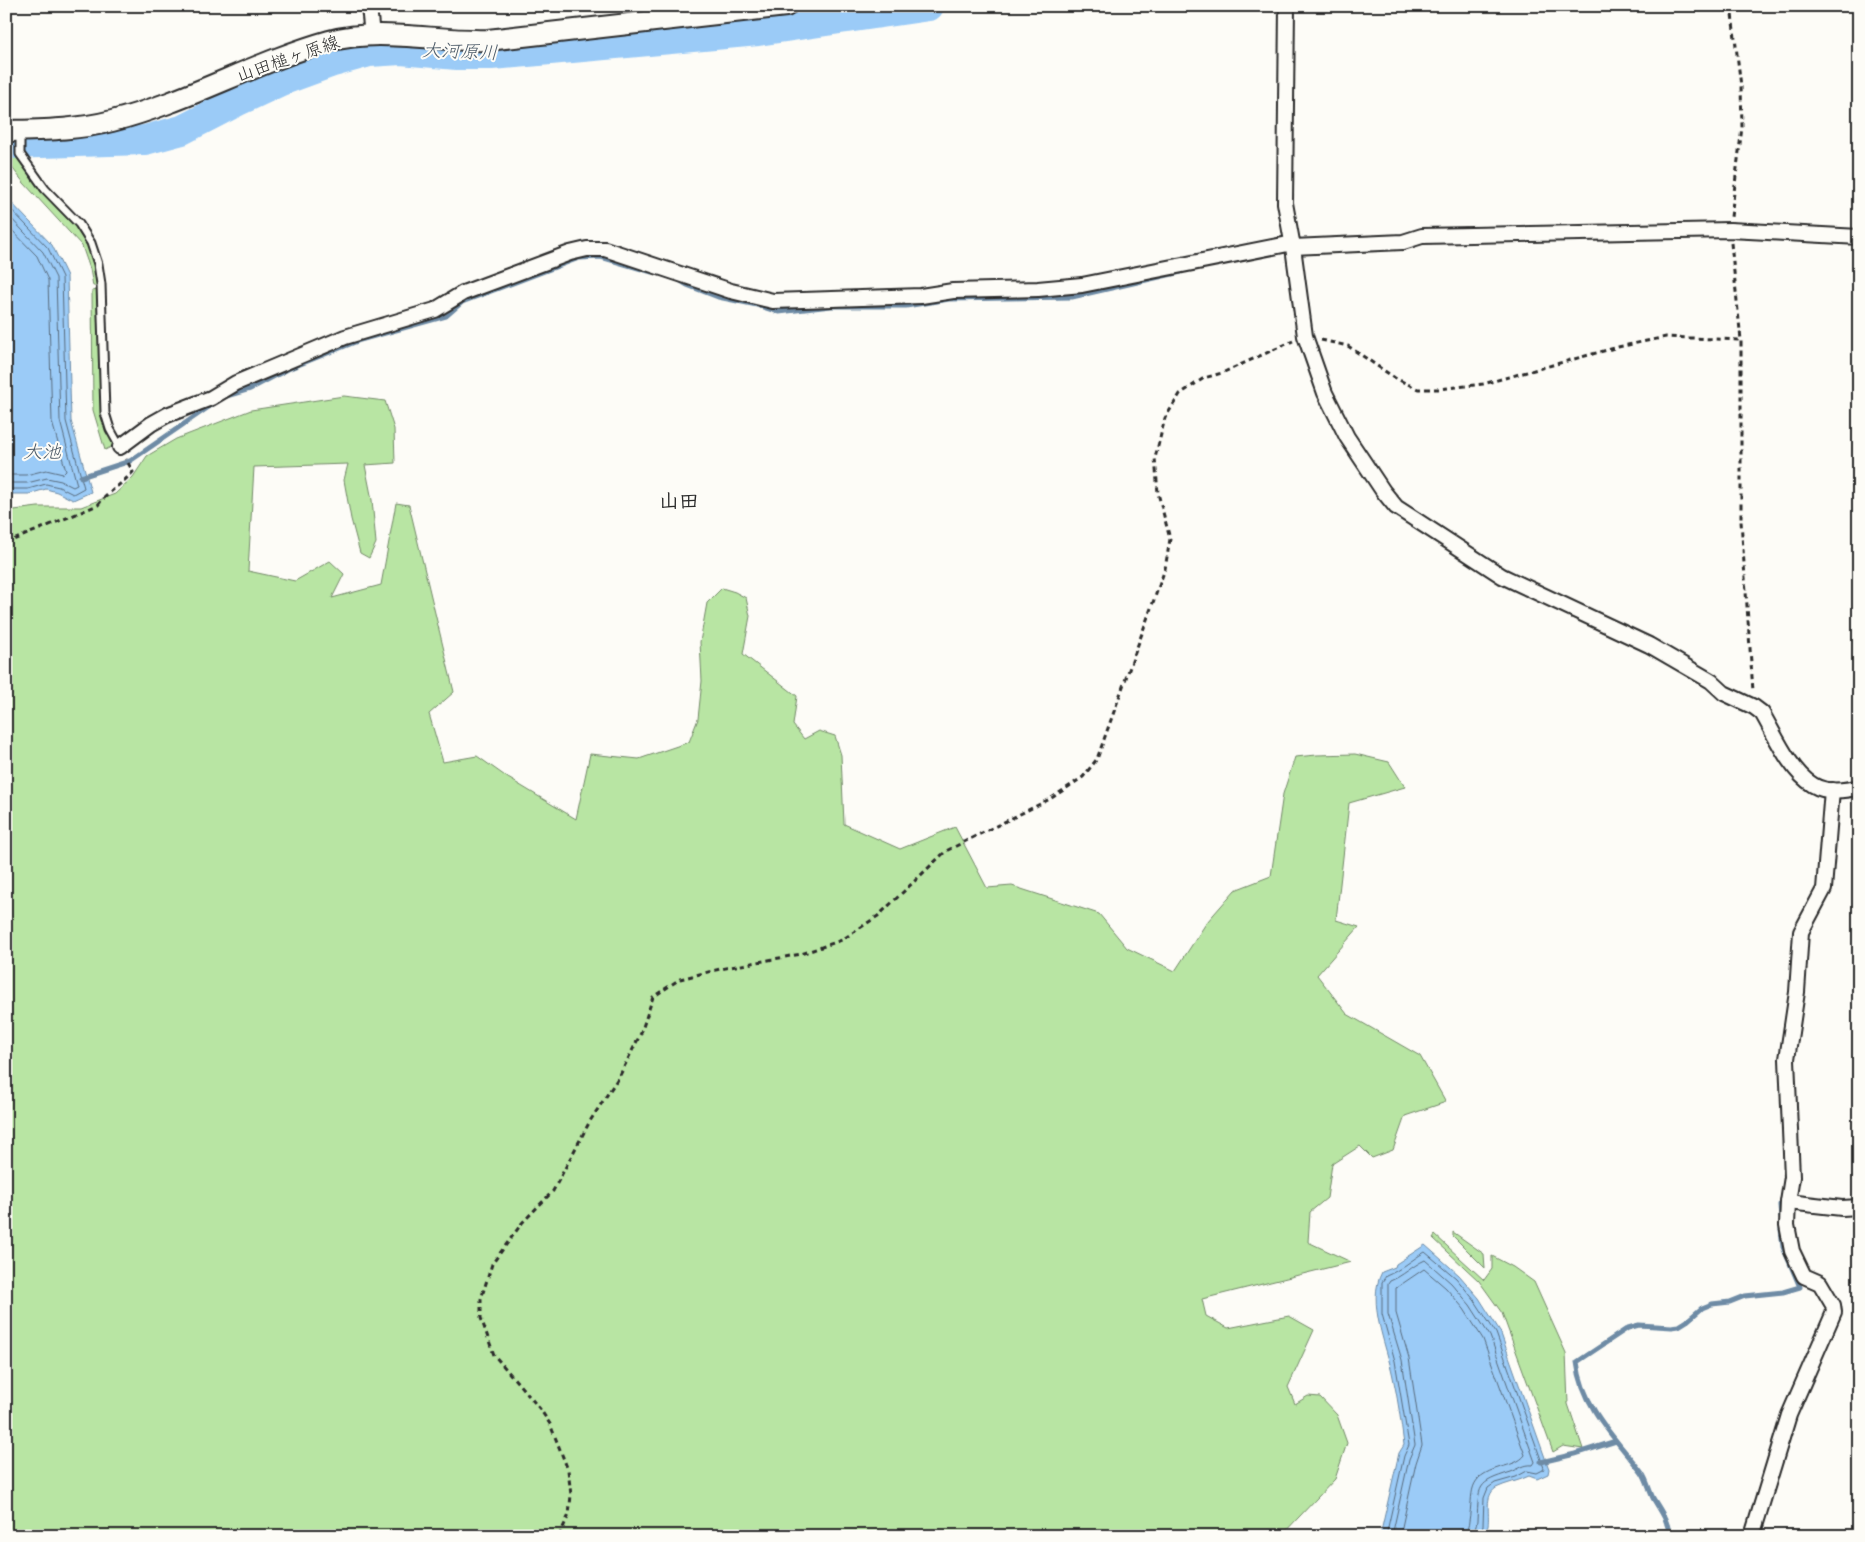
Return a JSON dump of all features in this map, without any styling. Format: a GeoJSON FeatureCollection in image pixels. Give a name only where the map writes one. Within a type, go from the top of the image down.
{"type":"FeatureCollection","features":[{"type":"Feature","properties":{"kind":"main road","name":"山田槌ヶ原線"},"geometry":{"type":"LineString","coordinates":[[16,138],[111,121],[153,108],[293,53],[331,41],[372,36],[464,41],[488,40],[786,6]]}},
{"type":"Feature","properties":{"kind":"street"},"geometry":{"type":"LineString","coordinates":[[369,6],[372,36]]}},
{"type":"Feature","properties":{"kind":"street"},"geometry":{"type":"LineString","coordinates":[[1287,6],[1286,202],[1305,336],[1325,393],[1347,437],[1383,492],[1396,507],[1502,576],[1650,645],[1711,681],[1724,693],[1754,707],[1762,713],[1793,766],[1814,786],[1832,790],[1859,787]]}},
{"type":"Feature","properties":{"kind":"street"},"geometry":{"type":"LineString","coordinates":[[120,447],[151,424],[167,415],[211,398],[245,379],[345,337],[428,312],[464,293],[587,248],[605,249],[732,291],[772,301],[790,301],[921,296],[953,291],[1038,289],[1082,285],[1293,245],[1403,242],[1422,236],[1730,230],[1859,237]]}},
{"type":"Feature","properties":{"kind":"street"},"geometry":{"type":"LineString","coordinates":[[1752,1536],[1789,1415],[1834,1312],[1833,1305],[1820,1283],[1804,1276],[1792,1251],[1787,1225],[1792,1177],[1786,1059],[1797,992],[1801,932],[1824,888],[1832,790]]}},
{"type":"Feature","properties":{"kind":"street"},"geometry":{"type":"LineString","coordinates":[[1788,1202],[1842,1208],[1859,1207]]}},
{"type":"Feature","properties":{"kind":"lane"},"geometry":{"type":"LineString","coordinates":[[16,138],[20,154],[45,189],[80,224],[91,243],[96,257],[101,284],[105,413],[110,429],[120,447]]}},
{"type":"Feature","properties":{"kind":"path"},"geometry":{"type":"LineString","coordinates":[[1731,6],[1741,86],[1742,127],[1730,230],[1741,340],[1741,520],[1754,707]]}},
{"type":"Feature","properties":{"kind":"path"},"geometry":{"type":"LineString","coordinates":[[559,1536],[569,1515],[571,1495],[568,1470],[550,1424],[494,1355],[481,1318],[481,1299],[492,1264],[522,1223],[553,1191],[590,1121],[620,1075],[641,1033],[653,997],[680,979],[720,968],[801,954],[842,940],[878,916],[946,851],[1050,799],[1083,776],[1097,759],[1165,569],[1170,539],[1158,492],[1155,458],[1165,418],[1180,394],[1204,378],[1222,373],[1305,336],[1348,346],[1395,378],[1418,389],[1439,389],[1483,384],[1666,337],[1741,340]]}},
{"type":"Feature","properties":{"kind":"path"},"geometry":{"type":"LineString","coordinates":[[6,543],[98,505],[108,493],[124,482],[133,472],[130,466]]}},
{"type":"Feature","properties":{"kind":"green space"},"geometry":{"type":"Polygon","coordinates":[[[17,154],[82,234],[92,254],[98,286],[93,286],[90,269],[82,246],[10,165],[6,164],[6,159],[17,154]]]}},
{"type":"Feature","properties":{"kind":"green space"},"geometry":{"type":"Polygon","coordinates":[[[98,290],[102,417],[115,445],[105,450],[93,410],[92,291],[98,290]]]}},
{"type":"Feature","properties":{"kind":"green space"},"geometry":{"type":"Polygon","coordinates":[[[344,396],[385,401],[394,429],[395,463],[365,465],[372,500],[376,543],[369,558],[360,553],[351,519],[344,480],[348,464],[254,467],[248,571],[295,581],[330,561],[344,574],[332,598],[381,585],[396,503],[409,505],[454,692],[429,714],[443,762],[477,756],[508,778],[576,819],[590,754],[639,759],[689,742],[698,719],[702,681],[700,642],[707,603],[722,588],[746,598],[750,616],[743,654],[797,696],[793,725],[804,739],[819,731],[835,736],[841,755],[844,824],[900,849],[955,827],[987,888],[1012,886],[1099,914],[1127,948],[1175,971],[1207,922],[1235,890],[1271,876],[1283,794],[1295,757],[1355,754],[1389,762],[1405,787],[1349,803],[1336,920],[1359,927],[1317,975],[1347,1014],[1420,1056],[1446,1102],[1405,1116],[1393,1150],[1372,1158],[1360,1146],[1332,1164],[1327,1198],[1310,1212],[1308,1242],[1351,1262],[1202,1299],[1206,1316],[1228,1328],[1289,1316],[1314,1330],[1288,1387],[1295,1404],[1308,1396],[1320,1397],[1337,1415],[1347,1443],[1335,1479],[1281,1536],[6,1536],[6,511],[38,507],[81,507],[115,494],[133,477],[147,456],[176,439],[251,410],[344,396]]]}},
{"type":"Feature","properties":{"kind":"green space"},"geometry":{"type":"Polygon","coordinates":[[[1453,1232],[1484,1254],[1485,1268],[1453,1236],[1453,1232]]]}},
{"type":"Feature","properties":{"kind":"green space"},"geometry":{"type":"Polygon","coordinates":[[[1435,1235],[1484,1280],[1492,1269],[1492,1256],[1513,1267],[1534,1282],[1566,1353],[1568,1404],[1583,1449],[1563,1446],[1553,1452],[1502,1313],[1479,1281],[1433,1238],[1435,1235]]]}},
{"type":"Feature","properties":{"kind":"water","name":"大池"},"geometry":{"type":"Polygon","coordinates":[[[6,197],[52,245],[67,276],[71,421],[91,492],[73,500],[46,489],[29,494],[6,494],[6,197]]]}},
{"type":"Feature","properties":{"kind":"water"},"geometry":{"type":"Polygon","coordinates":[[[1425,1245],[1459,1275],[1479,1298],[1500,1331],[1549,1469],[1548,1474],[1537,1479],[1529,1476],[1500,1486],[1492,1491],[1489,1500],[1488,1525],[1484,1536],[1380,1536],[1399,1453],[1404,1445],[1395,1385],[1379,1324],[1376,1297],[1378,1284],[1382,1272],[1395,1267],[1396,1264],[1425,1245]]]}},
{"type":"Feature","properties":{"kind":"waterway","name":"大河原川"},"geometry":{"type":"LineString","coordinates":[[6,144],[145,140],[182,130],[281,81],[333,62],[369,52],[401,50],[457,55],[491,55],[758,31],[929,6]]}},
{"type":"Feature","properties":{"kind":"waterway"},"geometry":{"type":"LineString","coordinates":[[223,397],[250,389],[288,369],[360,340],[446,316],[462,302],[579,258],[601,257],[652,272]]}},
{"type":"Feature","properties":{"kind":"waterway"},"geometry":{"type":"LineString","coordinates":[[679,280],[718,297],[757,305],[779,312],[831,306],[906,306],[949,299],[1072,297],[1181,272]]}},
{"type":"Feature","properties":{"kind":"waterway"},"geometry":{"type":"LineString","coordinates":[[81,477],[130,461],[216,402]]}},
{"type":"Feature","properties":{"kind":"waterway"},"geometry":{"type":"LineString","coordinates":[[1780,1205],[1781,1218]]}},
{"type":"Feature","properties":{"kind":"waterway"},"geometry":{"type":"LineString","coordinates":[[1669,1536],[1666,1521],[1653,1498],[1644,1476],[1611,1435],[1593,1408],[1580,1378],[1577,1362],[1628,1328],[1639,1325],[1679,1326],[1702,1308],[1712,1304],[1730,1302],[1745,1296],[1783,1292],[1800,1287],[1783,1247],[1781,1229]]}},
{"type":"Feature","properties":{"kind":"waterway"},"geometry":{"type":"LineString","coordinates":[[1541,1462],[1616,1441]]}},
{"type":"Feature","properties":{"kind":"district","name":"山田"},"geometry":{"type":"Point","coordinates":[679,502]}}]}
